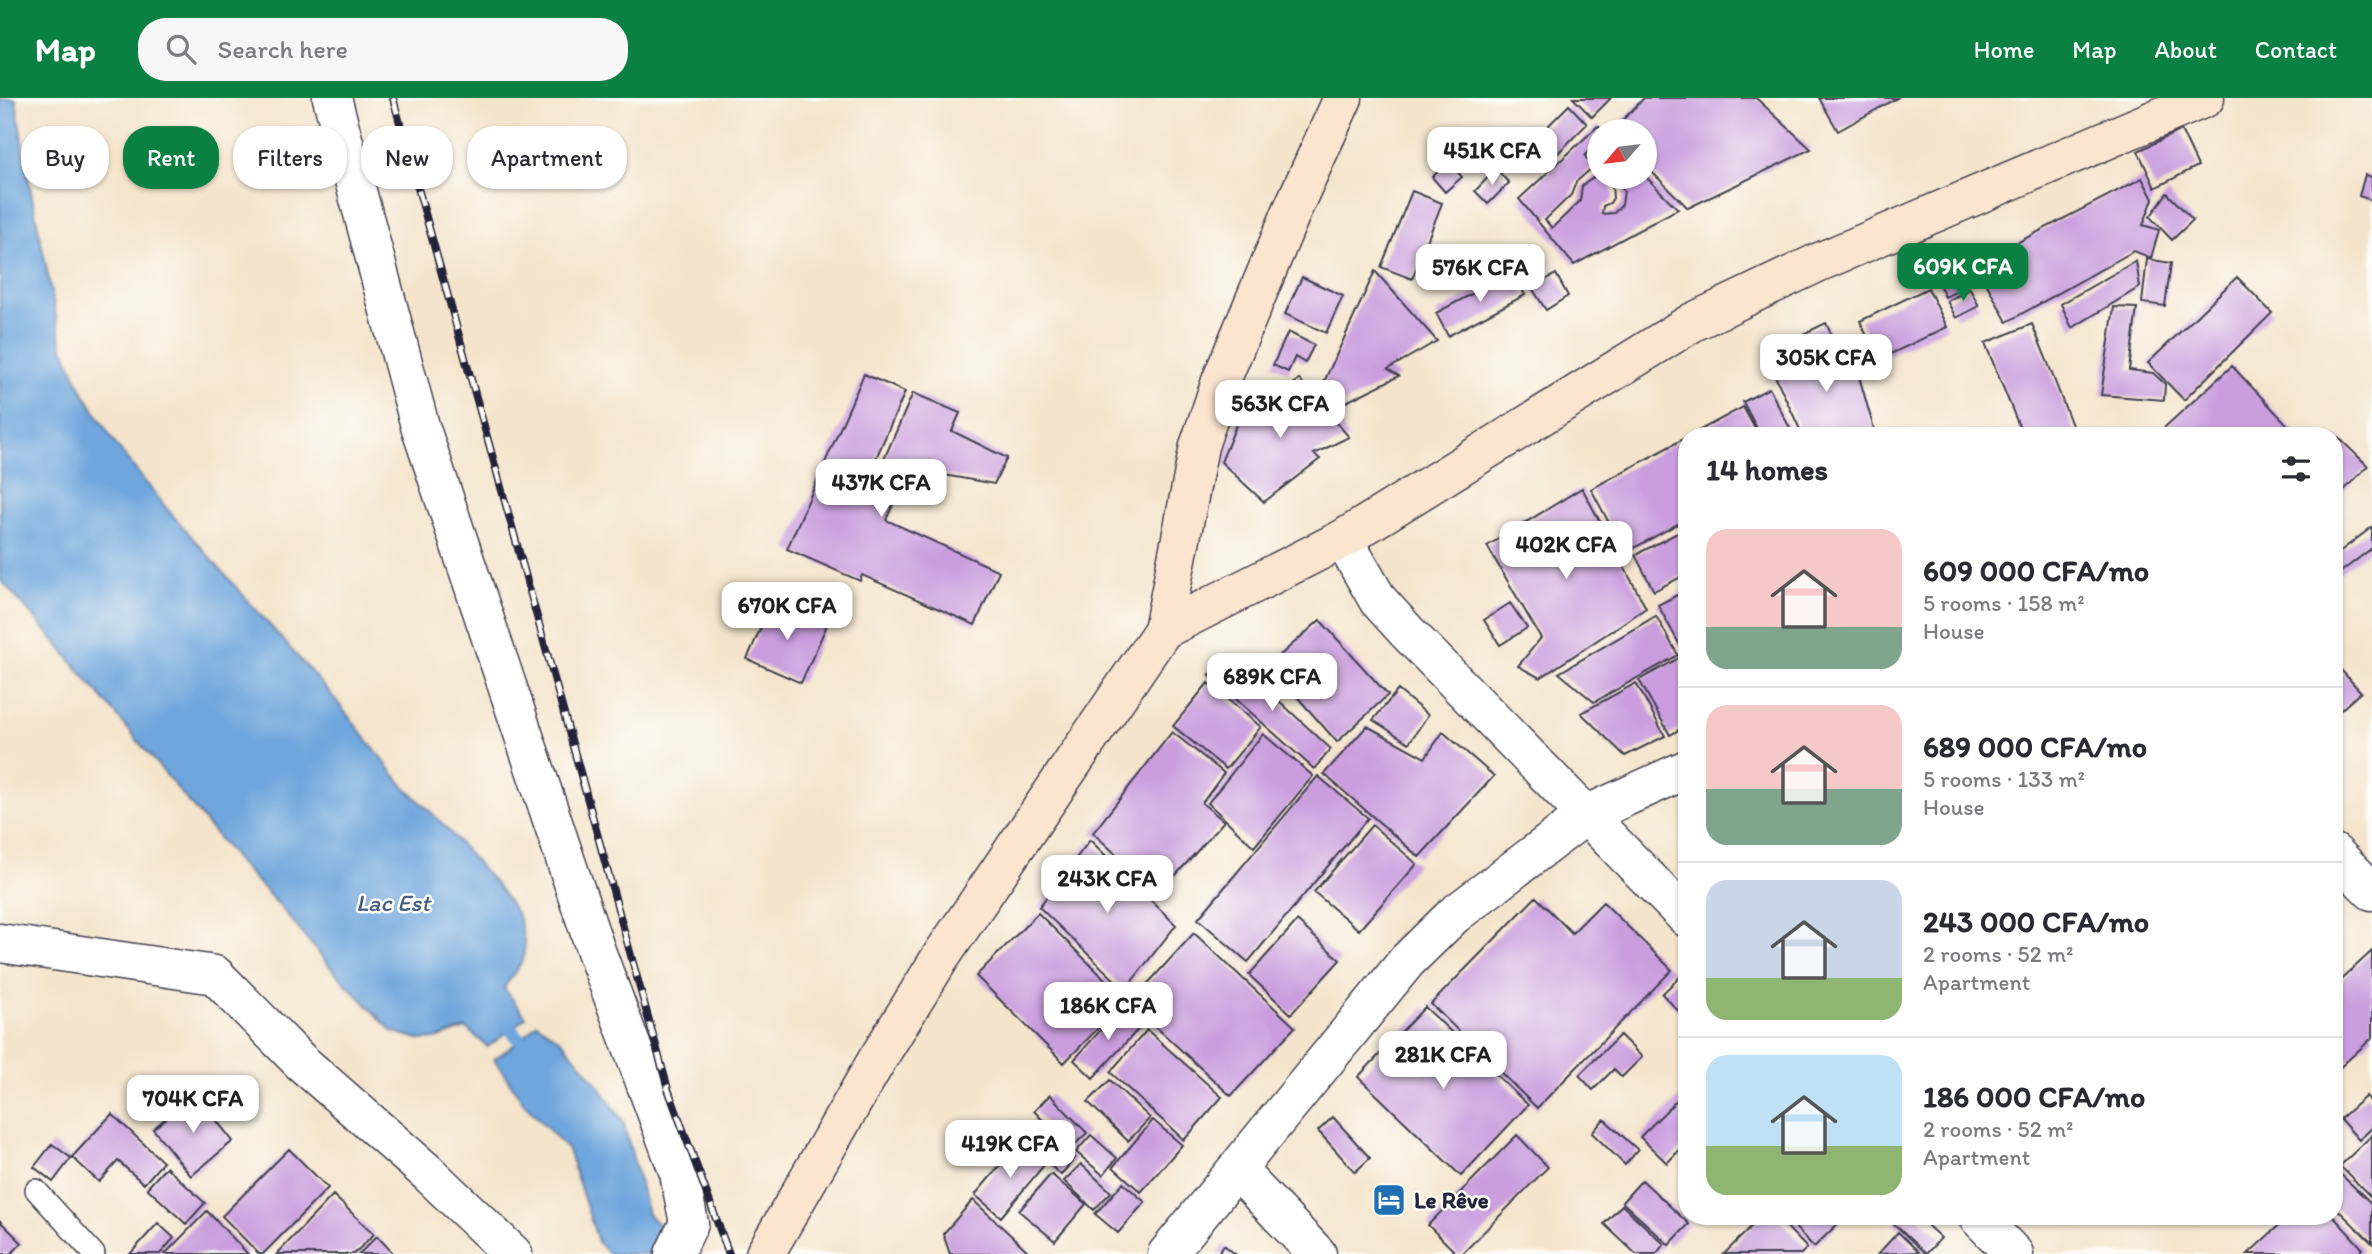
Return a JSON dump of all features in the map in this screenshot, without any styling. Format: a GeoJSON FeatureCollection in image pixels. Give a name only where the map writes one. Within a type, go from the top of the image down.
{"type":"FeatureCollection","features":[{"type":"Feature","properties":{"kind":"main road"},"geometry":{"type":"LineString","coordinates":[[768,1248],[877,1060],[940,958],[1163,630],[1199,446],[1212,407],[1294,206],[1343,98]]}},
{"type":"Feature","properties":{"kind":"main road"},"geometry":{"type":"LineString","coordinates":[[1163,630],[1261,578],[1343,539],[1693,322],[1817,263],[2205,98]]}},
{"type":"Feature","properties":{"kind":"street"},"geometry":{"type":"LineString","coordinates":[[332,98],[420,426],[596,951],[678,1172],[682,1239]]}},
{"type":"Feature","properties":{"kind":"street"},"geometry":{"type":"LineString","coordinates":[[1343,539],[1378,600],[1678,910]]}},
{"type":"Feature","properties":{"kind":"street"},"geometry":{"type":"LineString","coordinates":[[1167,1254],[1407,961],[1454,915],[1586,815],[1678,773]]}},
{"type":"Feature","properties":{"kind":"street"},"geometry":{"type":"LineString","coordinates":[[2343,862],[2372,891]]}},
{"type":"Feature","properties":{"kind":"street"},"geometry":{"type":"LineString","coordinates":[[0,943],[215,975],[301,1062],[428,1173],[513,1254]]}},
{"type":"Feature","properties":{"kind":"street"},"geometry":{"type":"LineString","coordinates":[[1237,1170],[1317,1254]]}},
{"type":"Feature","properties":{"kind":"street"},"geometry":{"type":"LineString","coordinates":[[1986,1225],[2014,1254]]}},
{"type":"Feature","properties":{"kind":"lane"},"geometry":{"type":"LineString","coordinates":[[36,1190],[94,1254]]}},
{"type":"Feature","properties":{"kind":"water","name":"Lac Est"},"geometry":{"type":"Polygon","coordinates":[[[0,98],[16,99],[21,134],[21,189],[30,189],[62,345],[83,392],[116,445],[168,510],[334,698],[402,784],[440,821],[498,887],[518,915],[525,944],[523,960],[504,988],[526,1017],[488,1047],[466,1028],[436,1039],[421,1040],[392,1031],[331,968],[279,905],[240,864],[55,641],[0,579],[0,98]]]}},
{"type":"Feature","properties":{"kind":"water"},"geometry":{"type":"Polygon","coordinates":[[[537,1023],[563,1042],[597,1083],[623,1121],[648,1214],[668,1235],[658,1254],[608,1254],[598,1242],[568,1150],[524,1103],[494,1059],[521,1040],[537,1023]]]}},
{"type":"Feature","properties":{"kind":"building"},"geometry":{"type":"Polygon","coordinates":[[[1573,98],[1611,98],[1592,117],[1573,98]]]}},
{"type":"Feature","properties":{"kind":"building"},"geometry":{"type":"Polygon","coordinates":[[[1644,98],[1756,98],[1811,149],[1688,208],[1657,177],[1657,119],[1624,119],[1644,98]]]}},
{"type":"Feature","properties":{"kind":"building"},"geometry":{"type":"Polygon","coordinates":[[[1819,98],[1897,98],[1838,131],[1819,98]]]}},
{"type":"Feature","properties":{"kind":"building"},"geometry":{"type":"Polygon","coordinates":[[[1569,105],[1587,124],[1549,162],[1531,143],[1569,105]]]}},
{"type":"Feature","properties":{"kind":"building"},"geometry":{"type":"Polygon","coordinates":[[[2181,130],[2198,166],[2155,188],[2138,151],[2181,130]]]}},
{"type":"Feature","properties":{"kind":"building"},"geometry":{"type":"Polygon","coordinates":[[[1587,136],[1587,172],[1576,182],[1571,195],[1545,220],[1552,228],[1580,201],[1582,186],[1587,182],[1587,189],[1612,189],[1613,198],[1603,206],[1602,214],[1614,213],[1622,205],[1623,189],[1657,188],[1678,209],[1574,265],[1519,199],[1587,136]]]}},
{"type":"Feature","properties":{"kind":"building"},"geometry":{"type":"Polygon","coordinates":[[[1449,162],[1462,177],[1445,192],[1432,177],[1449,162]]]}},
{"type":"Feature","properties":{"kind":"building"},"geometry":{"type":"Polygon","coordinates":[[[1496,169],[1509,183],[1488,204],[1475,191],[1496,169]]]}},
{"type":"Feature","properties":{"kind":"building"},"geometry":{"type":"Polygon","coordinates":[[[2365,175],[2372,177],[2371,200],[2359,196],[2365,175]]]}},
{"type":"Feature","properties":{"kind":"building"},"geometry":{"type":"Polygon","coordinates":[[[2142,178],[2153,199],[2143,225],[2159,230],[2151,258],[2134,251],[2007,322],[1976,264],[2142,178]]]}},
{"type":"Feature","properties":{"kind":"building"},"geometry":{"type":"Polygon","coordinates":[[[1412,191],[1442,203],[1412,279],[1381,267],[1412,191]]]}},
{"type":"Feature","properties":{"kind":"building"},"geometry":{"type":"Polygon","coordinates":[[[2167,193],[2193,220],[2172,240],[2150,217],[2167,193]]]}},
{"type":"Feature","properties":{"kind":"building"},"geometry":{"type":"Polygon","coordinates":[[[2147,259],[2171,263],[2165,306],[2142,303],[2147,259]]]}},
{"type":"Feature","properties":{"kind":"building"},"geometry":{"type":"Polygon","coordinates":[[[2136,261],[2140,287],[2072,328],[2061,304],[2136,261]]]}},
{"type":"Feature","properties":{"kind":"building"},"geometry":{"type":"Polygon","coordinates":[[[1962,267],[1970,285],[1945,297],[1937,280],[1962,267]]]}},
{"type":"Feature","properties":{"kind":"building"},"geometry":{"type":"Polygon","coordinates":[[[1375,271],[1437,341],[1388,369],[1399,376],[1342,404],[1323,384],[1375,271]]]}},
{"type":"Feature","properties":{"kind":"building"},"geometry":{"type":"Polygon","coordinates":[[[1513,272],[1525,295],[1448,336],[1436,313],[1513,272]]]}},
{"type":"Feature","properties":{"kind":"building"},"geometry":{"type":"Polygon","coordinates":[[[1556,274],[1568,296],[1546,310],[1532,288],[1556,274]]]}},
{"type":"Feature","properties":{"kind":"building"},"geometry":{"type":"Polygon","coordinates":[[[1302,277],[1343,296],[1326,333],[1285,314],[1302,277]]]}},
{"type":"Feature","properties":{"kind":"building"},"geometry":{"type":"Polygon","coordinates":[[[2237,277],[2272,313],[2184,400],[2148,363],[2237,277]]]}},
{"type":"Feature","properties":{"kind":"building"},"geometry":{"type":"Polygon","coordinates":[[[1928,288],[1947,327],[1878,360],[1860,321],[1928,288]]]}},
{"type":"Feature","properties":{"kind":"building"},"geometry":{"type":"Polygon","coordinates":[[[1970,289],[1979,306],[1956,318],[1947,301],[1970,289]]]}},
{"type":"Feature","properties":{"kind":"building"},"geometry":{"type":"Polygon","coordinates":[[[2114,307],[2137,308],[2129,370],[2153,373],[2165,384],[2164,400],[2101,395],[2114,307]]]}},
{"type":"Feature","properties":{"kind":"building"},"geometry":{"type":"Polygon","coordinates":[[[1826,323],[1831,334],[1805,348],[1799,336],[1826,323]]]}},
{"type":"Feature","properties":{"kind":"building"},"geometry":{"type":"Polygon","coordinates":[[[2032,324],[2073,427],[2019,427],[1985,343],[2032,324]]]}},
{"type":"Feature","properties":{"kind":"building"},"geometry":{"type":"Polygon","coordinates":[[[1288,332],[1314,345],[1305,363],[1295,357],[1288,372],[1273,365],[1288,332]]]}},
{"type":"Feature","properties":{"kind":"building"},"geometry":{"type":"Polygon","coordinates":[[[1850,345],[1873,427],[1799,427],[1770,365],[1850,345]]]}},
{"type":"Feature","properties":{"kind":"building"},"geometry":{"type":"Polygon","coordinates":[[[2232,366],[2290,427],[2165,427],[2232,366]]]}},
{"type":"Feature","properties":{"kind":"building"},"geometry":{"type":"Polygon","coordinates":[[[864,374],[905,392],[873,465],[905,479],[886,520],[999,571],[975,625],[862,575],[860,581],[787,549],[864,374]]]}},
{"type":"Feature","properties":{"kind":"building"},"geometry":{"type":"Polygon","coordinates":[[[1299,379],[1349,437],[1314,454],[1320,459],[1264,502],[1221,462],[1250,391],[1269,406],[1299,379]]]}},
{"type":"Feature","properties":{"kind":"building"},"geometry":{"type":"Polygon","coordinates":[[[1769,388],[1789,427],[1756,427],[1743,402],[1769,388]]]}},
{"type":"Feature","properties":{"kind":"building"},"geometry":{"type":"Polygon","coordinates":[[[913,393],[960,413],[952,431],[1007,458],[994,484],[933,473],[911,464],[908,470],[884,459],[913,393]]]}},
{"type":"Feature","properties":{"kind":"building"},"geometry":{"type":"Polygon","coordinates":[[[1743,407],[1754,427],[1706,427],[1743,407]]]}},
{"type":"Feature","properties":{"kind":"building"},"geometry":{"type":"Polygon","coordinates":[[[1678,442],[1678,524],[1625,553],[1591,489],[1678,442]]]}},
{"type":"Feature","properties":{"kind":"building"},"geometry":{"type":"Polygon","coordinates":[[[2343,442],[2368,466],[2343,491],[2343,442]]]}},
{"type":"Feature","properties":{"kind":"building"},"geometry":{"type":"Polygon","coordinates":[[[1582,488],[1646,608],[1540,678],[1518,666],[1541,638],[1487,546],[1582,488]]]}},
{"type":"Feature","properties":{"kind":"building"},"geometry":{"type":"Polygon","coordinates":[[[2372,527],[2372,548],[2343,570],[2343,549],[2372,527]]]}},
{"type":"Feature","properties":{"kind":"building"},"geometry":{"type":"Polygon","coordinates":[[[1678,533],[1678,579],[1654,591],[1635,555],[1678,533]]]}},
{"type":"Feature","properties":{"kind":"building"},"geometry":{"type":"Polygon","coordinates":[[[1678,595],[1678,642],[1658,605],[1678,595]]]}},
{"type":"Feature","properties":{"kind":"building"},"geometry":{"type":"Polygon","coordinates":[[[773,600],[827,625],[801,683],[747,659],[773,600]]]}},
{"type":"Feature","properties":{"kind":"building"},"geometry":{"type":"Polygon","coordinates":[[[1510,603],[1527,628],[1500,645],[1484,620],[1510,603]]]}},
{"type":"Feature","properties":{"kind":"building"},"geometry":{"type":"Polygon","coordinates":[[[1656,616],[1678,655],[1594,702],[1559,673],[1656,616]]]}},
{"type":"Feature","properties":{"kind":"building"},"geometry":{"type":"Polygon","coordinates":[[[1320,620],[1388,695],[1337,742],[1269,665],[1320,620]]]}},
{"type":"Feature","properties":{"kind":"building"},"geometry":{"type":"Polygon","coordinates":[[[1678,659],[1678,730],[1670,735],[1639,680],[1678,659]]]}},
{"type":"Feature","properties":{"kind":"building"},"geometry":{"type":"Polygon","coordinates":[[[1236,661],[1331,749],[1314,769],[1209,675],[1236,661]]]}},
{"type":"Feature","properties":{"kind":"building"},"geometry":{"type":"Polygon","coordinates":[[[2343,672],[2361,692],[2343,708],[2343,672]]]}},
{"type":"Feature","properties":{"kind":"building"},"geometry":{"type":"Polygon","coordinates":[[[1208,683],[1261,727],[1226,769],[1173,726],[1208,683]]]}},
{"type":"Feature","properties":{"kind":"building"},"geometry":{"type":"Polygon","coordinates":[[[1636,683],[1665,736],[1625,756],[1581,713],[1636,683]]]}},
{"type":"Feature","properties":{"kind":"building"},"geometry":{"type":"Polygon","coordinates":[[[1398,690],[1428,715],[1409,743],[1373,720],[1398,690]]]}},
{"type":"Feature","properties":{"kind":"building"},"geometry":{"type":"Polygon","coordinates":[[[1367,726],[1425,758],[1443,732],[1494,776],[1419,857],[1324,774],[1367,726]]]}},
{"type":"Feature","properties":{"kind":"building"},"geometry":{"type":"Polygon","coordinates":[[[1172,732],[1224,773],[1202,803],[1224,821],[1159,894],[1093,833],[1172,732]]]}},
{"type":"Feature","properties":{"kind":"building"},"geometry":{"type":"Polygon","coordinates":[[[1263,734],[1313,776],[1254,847],[1208,803],[1263,734]]]}},
{"type":"Feature","properties":{"kind":"building"},"geometry":{"type":"Polygon","coordinates":[[[1318,776],[1368,818],[1248,962],[1198,919],[1318,776]]]}},
{"type":"Feature","properties":{"kind":"building"},"geometry":{"type":"Polygon","coordinates":[[[1372,825],[1417,864],[1359,930],[1314,892],[1372,825]]]}},
{"type":"Feature","properties":{"kind":"building"},"geometry":{"type":"Polygon","coordinates":[[[1090,840],[1176,925],[1125,990],[1039,907],[1090,840]]]}},
{"type":"Feature","properties":{"kind":"building"},"geometry":{"type":"Polygon","coordinates":[[[1536,897],[1572,933],[1603,902],[1672,970],[1537,1108],[1431,1004],[1536,897]]]}},
{"type":"Feature","properties":{"kind":"building"},"geometry":{"type":"Polygon","coordinates":[[[1038,913],[1126,1000],[1064,1063],[976,976],[1038,913]]]}},
{"type":"Feature","properties":{"kind":"building"},"geometry":{"type":"Polygon","coordinates":[[[1297,921],[1340,960],[1291,1014],[1249,975],[1297,921]]]}},
{"type":"Feature","properties":{"kind":"building"},"geometry":{"type":"Polygon","coordinates":[[[1194,933],[1295,1027],[1231,1096],[1130,1003],[1194,933]]]}},
{"type":"Feature","properties":{"kind":"building"},"geometry":{"type":"Polygon","coordinates":[[[2372,951],[2372,1038],[2343,1065],[2343,978],[2372,951]]]}},
{"type":"Feature","properties":{"kind":"building"},"geometry":{"type":"Polygon","coordinates":[[[1678,979],[1678,1011],[1662,994],[1678,979]]]}},
{"type":"Feature","properties":{"kind":"building"},"geometry":{"type":"Polygon","coordinates":[[[1123,1005],[1143,1024],[1093,1078],[1074,1060],[1123,1005]]]}},
{"type":"Feature","properties":{"kind":"building"},"geometry":{"type":"Polygon","coordinates":[[[1425,1007],[1528,1105],[1461,1176],[1358,1077],[1425,1007]]]}},
{"type":"Feature","properties":{"kind":"building"},"geometry":{"type":"Polygon","coordinates":[[[1147,1030],[1222,1097],[1184,1140],[1110,1072],[1147,1030]]]}},
{"type":"Feature","properties":{"kind":"building"},"geometry":{"type":"Polygon","coordinates":[[[1620,1035],[1642,1057],[1622,1077],[1614,1069],[1593,1090],[1579,1075],[1620,1035]]]}},
{"type":"Feature","properties":{"kind":"building"},"geometry":{"type":"Polygon","coordinates":[[[1110,1080],[1150,1118],[1128,1141],[1088,1102],[1110,1080]]]}},
{"type":"Feature","properties":{"kind":"building"},"geometry":{"type":"Polygon","coordinates":[[[195,1094],[233,1141],[191,1176],[153,1129],[195,1094]]]}},
{"type":"Feature","properties":{"kind":"building"},"geometry":{"type":"Polygon","coordinates":[[[1050,1095],[1087,1133],[1070,1149],[1034,1111],[1050,1095]]]}},
{"type":"Feature","properties":{"kind":"building"},"geometry":{"type":"Polygon","coordinates":[[[2366,1096],[2372,1103],[2372,1128],[2359,1140],[2343,1122],[2343,1116],[2366,1096]]]}},
{"type":"Feature","properties":{"kind":"building"},"geometry":{"type":"Polygon","coordinates":[[[1678,1099],[1678,1151],[1667,1163],[1640,1137],[1678,1099]]]}},
{"type":"Feature","properties":{"kind":"building"},"geometry":{"type":"Polygon","coordinates":[[[112,1114],[163,1162],[144,1184],[118,1161],[99,1182],[72,1157],[112,1114]]]}},
{"type":"Feature","properties":{"kind":"building"},"geometry":{"type":"Polygon","coordinates":[[[1333,1117],[1370,1158],[1355,1172],[1318,1131],[1333,1117]]]}},
{"type":"Feature","properties":{"kind":"building"},"geometry":{"type":"Polygon","coordinates":[[[1604,1119],[1638,1150],[1625,1165],[1592,1133],[1604,1119]]]}},
{"type":"Feature","properties":{"kind":"building"},"geometry":{"type":"Polygon","coordinates":[[[1153,1120],[1182,1145],[1141,1192],[1113,1167],[1153,1120]]]}},
{"type":"Feature","properties":{"kind":"building"},"geometry":{"type":"Polygon","coordinates":[[[1034,1121],[1075,1158],[1061,1175],[1019,1137],[1034,1121]]]}},
{"type":"Feature","properties":{"kind":"building"},"geometry":{"type":"Polygon","coordinates":[[[1091,1135],[1117,1158],[1103,1175],[1076,1152],[1091,1135]]]}},
{"type":"Feature","properties":{"kind":"building"},"geometry":{"type":"Polygon","coordinates":[[[1517,1135],[1548,1167],[1462,1254],[1457,1254],[1428,1225],[1517,1135]]]}},
{"type":"Feature","properties":{"kind":"building"},"geometry":{"type":"Polygon","coordinates":[[[2372,1135],[2372,1198],[2343,1169],[2343,1163],[2372,1135]]]}},
{"type":"Feature","properties":{"kind":"building"},"geometry":{"type":"Polygon","coordinates":[[[1019,1143],[1044,1165],[1001,1217],[975,1195],[1019,1143]]]}},
{"type":"Feature","properties":{"kind":"building"},"geometry":{"type":"Polygon","coordinates":[[[52,1144],[71,1158],[53,1182],[34,1167],[52,1144]]]}},
{"type":"Feature","properties":{"kind":"building"},"geometry":{"type":"Polygon","coordinates":[[[289,1149],[328,1188],[263,1254],[259,1254],[222,1216],[289,1149]]]}},
{"type":"Feature","properties":{"kind":"building"},"geometry":{"type":"Polygon","coordinates":[[[1081,1164],[1111,1192],[1094,1210],[1064,1181],[1081,1164]]]}},
{"type":"Feature","properties":{"kind":"building"},"geometry":{"type":"Polygon","coordinates":[[[166,1167],[205,1203],[186,1224],[147,1188],[166,1167]]]}},
{"type":"Feature","properties":{"kind":"building"},"geometry":{"type":"Polygon","coordinates":[[[1051,1174],[1086,1204],[1055,1241],[1019,1211],[1051,1174]]]}},
{"type":"Feature","properties":{"kind":"building"},"geometry":{"type":"Polygon","coordinates":[[[2343,1177],[2372,1204],[2372,1243],[2343,1215],[2343,1177]]]}},
{"type":"Feature","properties":{"kind":"building"},"geometry":{"type":"Polygon","coordinates":[[[1642,1180],[1678,1214],[1678,1225],[1688,1225],[1669,1245],[1622,1202],[1642,1180]]]}},
{"type":"Feature","properties":{"kind":"building"},"geometry":{"type":"Polygon","coordinates":[[[1123,1183],[1145,1202],[1118,1233],[1095,1214],[1123,1183]]]}},
{"type":"Feature","properties":{"kind":"building"},"geometry":{"type":"Polygon","coordinates":[[[333,1195],[374,1234],[354,1254],[277,1254],[333,1195]]]}},
{"type":"Feature","properties":{"kind":"building"},"geometry":{"type":"Polygon","coordinates":[[[973,1200],[1031,1254],[950,1254],[943,1234],[973,1200]]]}},
{"type":"Feature","properties":{"kind":"building"},"geometry":{"type":"Polygon","coordinates":[[[1622,1205],[1664,1244],[1656,1254],[1636,1254],[1604,1224],[1622,1205]]]}},
{"type":"Feature","properties":{"kind":"building"},"geometry":{"type":"Polygon","coordinates":[[[207,1211],[248,1254],[165,1254],[207,1211]]]}},
{"type":"Feature","properties":{"kind":"building"},"geometry":{"type":"Polygon","coordinates":[[[0,1221],[22,1243],[11,1254],[0,1254],[0,1221]]]}},
{"type":"Feature","properties":{"kind":"building"},"geometry":{"type":"Polygon","coordinates":[[[158,1223],[174,1238],[160,1254],[130,1254],[158,1223]]]}},
{"type":"Feature","properties":{"kind":"building"},"geometry":{"type":"Polygon","coordinates":[[[1753,1225],[1785,1225],[1807,1248],[1801,1254],[1724,1254],[1753,1225]]]}},
{"type":"Feature","properties":{"kind":"building"},"geometry":{"type":"Polygon","coordinates":[[[1793,1225],[1837,1225],[1814,1247],[1793,1225]]]}},
{"type":"Feature","properties":{"kind":"building"},"geometry":{"type":"Polygon","coordinates":[[[1895,1225],[1927,1225],[1941,1238],[1926,1254],[1895,1225]]]}},
{"type":"Feature","properties":{"kind":"building"},"geometry":{"type":"Polygon","coordinates":[[[2279,1225],[2341,1225],[2363,1249],[2358,1254],[2248,1254],[2279,1225]]]}},
{"type":"Feature","properties":{"kind":"building"},"geometry":{"type":"Polygon","coordinates":[[[1898,1232],[1919,1252],[1878,1254],[1898,1232]]]}},
{"type":"Feature","properties":{"kind":"building"},"geometry":{"type":"Polygon","coordinates":[[[377,1236],[394,1254],[359,1254],[377,1236]]]}},
{"type":"Feature","properties":{"kind":"building"},"geometry":{"type":"Polygon","coordinates":[[[1224,1245],[1235,1254],[1217,1254],[1224,1245]]]}},
{"type":"Feature","properties":{"kind":"waterway"},"geometry":{"type":"LineString","coordinates":[[511,1029],[532,1055]]}},
{"type":"Feature","properties":{"kind":"railway"},"geometry":{"type":"LineString","coordinates":[[393,98],[668,1089],[729,1254]]}},
{"type":"Feature","properties":{"kind":"place","name":"Le Rêve"},"geometry":{"type":"Point","coordinates":[1389,1200]}}]}
